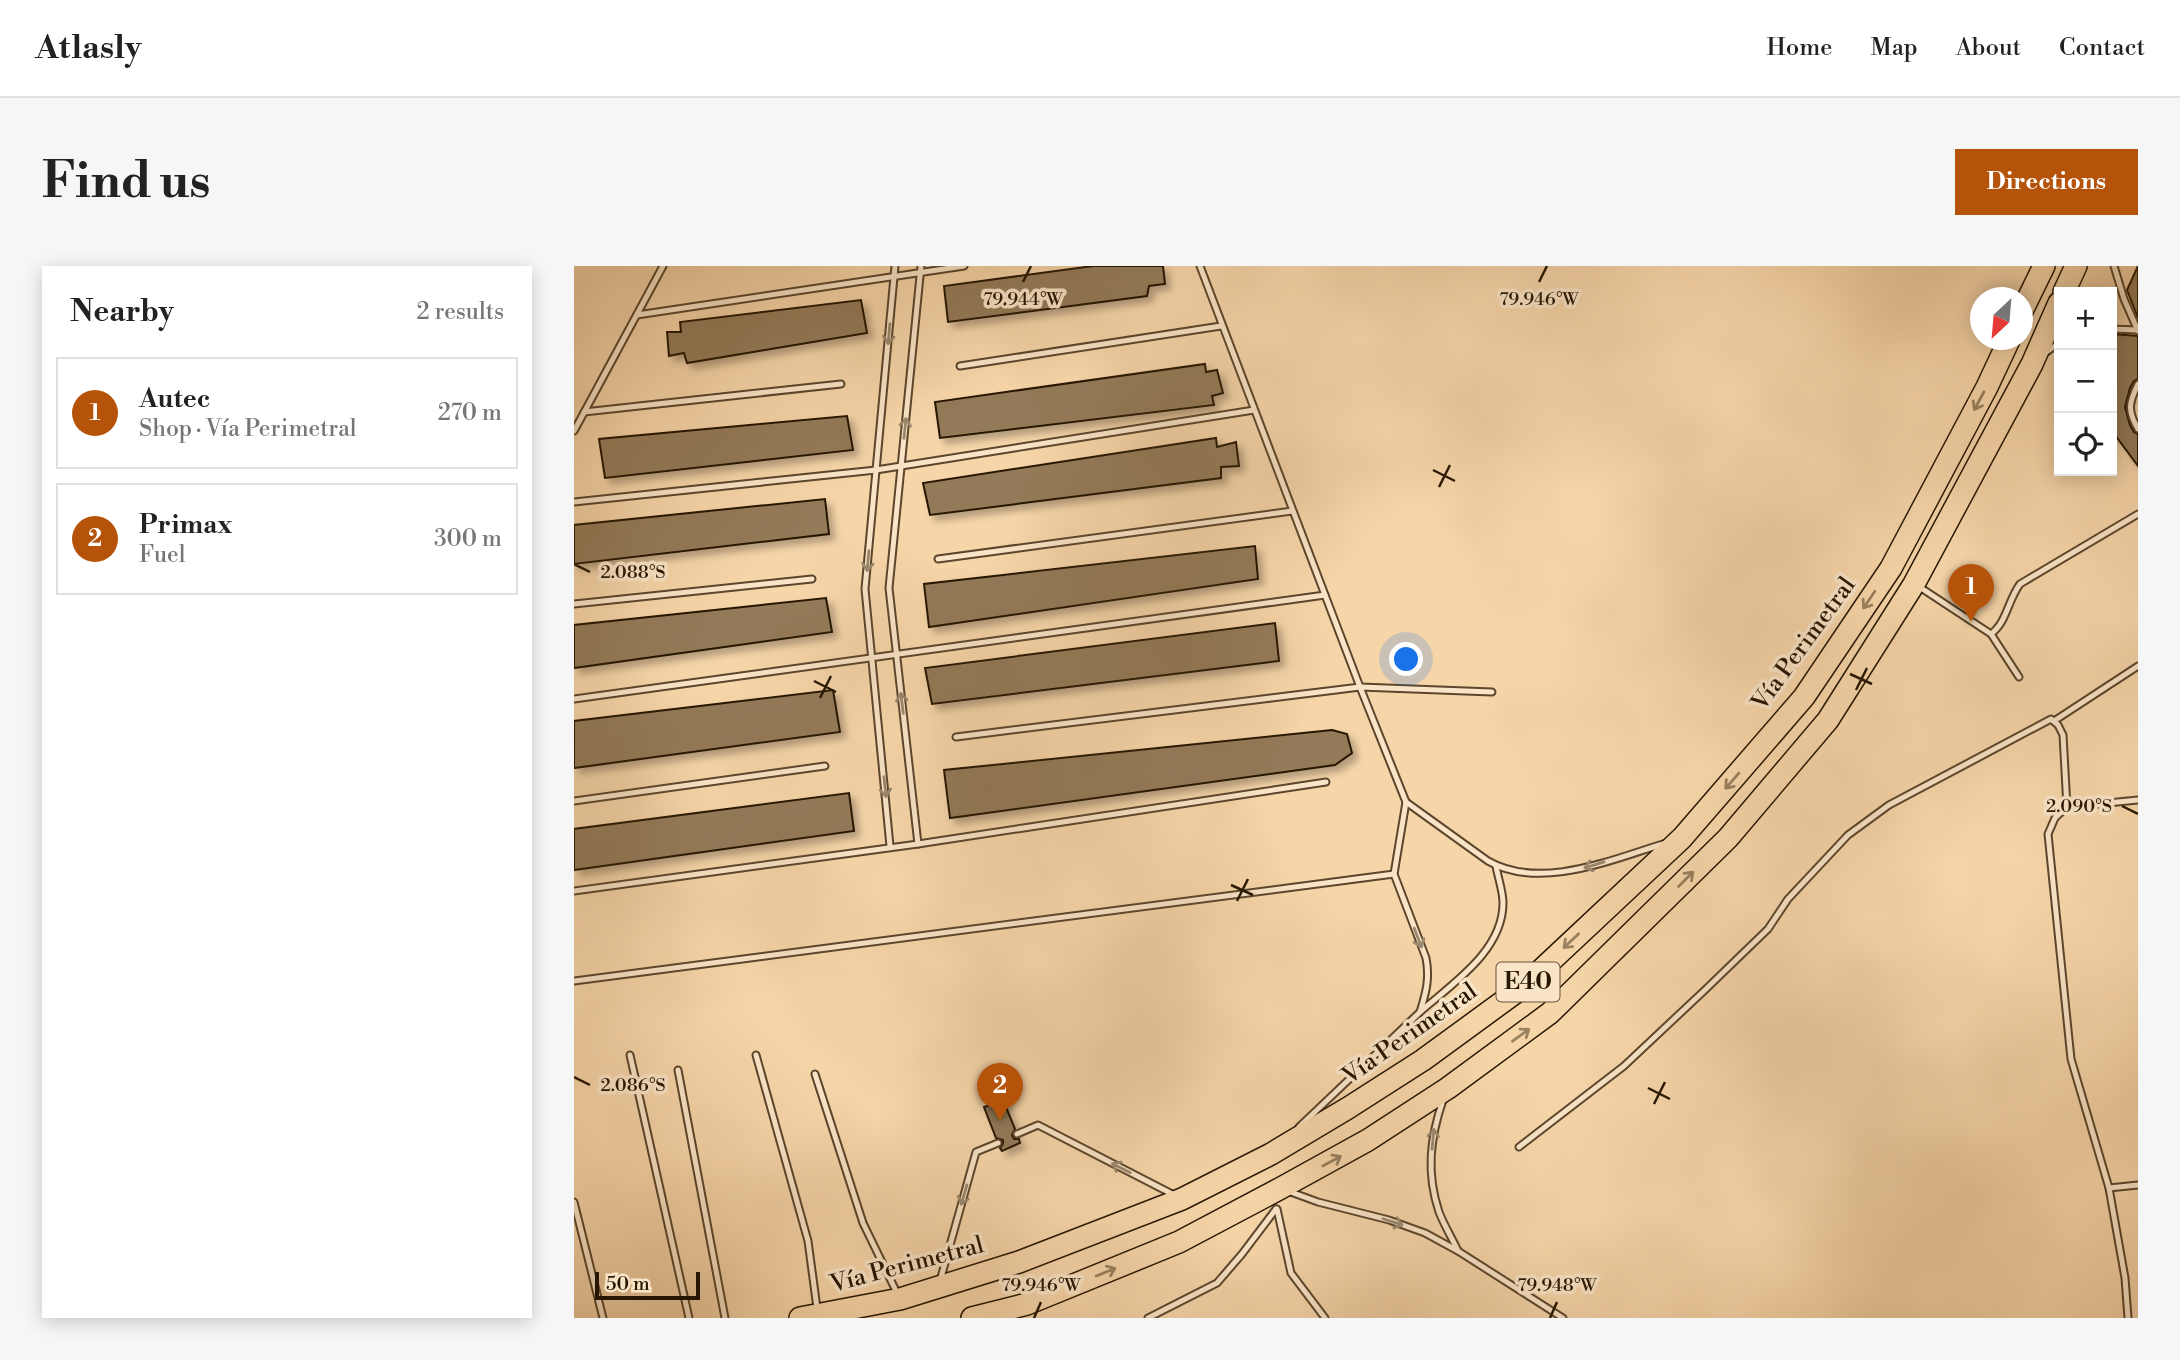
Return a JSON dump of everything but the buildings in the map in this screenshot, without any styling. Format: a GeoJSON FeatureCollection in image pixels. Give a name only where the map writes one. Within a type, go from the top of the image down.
{"type":"FeatureCollection","features":[{"type":"Feature","properties":{"kind":"highway"},"geometry":{"type":"LineString","coordinates":[[2033,288],[2044,266]]}},
{"type":"Feature","properties":{"kind":"highway"},"geometry":{"type":"LineString","coordinates":[[2066,287],[2076,266]]}},
{"type":"Feature","properties":{"kind":"highway","name":"E40"},"geometry":{"type":"LineString","coordinates":[[972,1318],[1027,1304],[1179,1242],[1275,1197],[1448,1088],[1550,1013],[1728,838],[1828,720],[1914,584],[2032,364],[2054,314]]}},
{"type":"Feature","properties":{"kind":"highway","name":"Vía Perimetral"},"geometry":{"type":"LineString","coordinates":[[809,1316],[900,1299],[1019,1262],[1182,1199],[1271,1153],[1348,1108],[1423,1060],[1523,987],[1682,838],[1804,697],[1891,568],[2004,350]]}},
{"type":"Feature","properties":{"kind":"lane"},"geometry":{"type":"LineString","coordinates":[[574,431],[663,266]]}},
{"type":"Feature","properties":{"kind":"lane"},"geometry":{"type":"LineString","coordinates":[[890,846],[865,589],[895,266]]}},
{"type":"Feature","properties":{"kind":"lane"},"geometry":{"type":"LineString","coordinates":[[918,844],[889,588],[921,266]]}},
{"type":"Feature","properties":{"kind":"lane"},"geometry":{"type":"LineString","coordinates":[[636,316],[964,266]]}},
{"type":"Feature","properties":{"kind":"lane"},"geometry":{"type":"LineString","coordinates":[[1200,266],[1406,802],[1394,874],[1426,958],[1428,986],[1420,1012]]}},
{"type":"Feature","properties":{"kind":"lane"},"geometry":{"type":"LineString","coordinates":[[2114,266],[2137,330],[2117,329]]}},
{"type":"Feature","properties":{"kind":"lane"},"geometry":{"type":"LineString","coordinates":[[960,366],[1221,326]]}},
{"type":"Feature","properties":{"kind":"lane"},"geometry":{"type":"LineString","coordinates":[[2032,364],[2054,347]]}},
{"type":"Feature","properties":{"kind":"lane"},"geometry":{"type":"LineString","coordinates":[[584,412],[841,384]]}},
{"type":"Feature","properties":{"kind":"lane"},"geometry":{"type":"LineString","coordinates":[[2138,384],[2130,412],[2138,429]]}},
{"type":"Feature","properties":{"kind":"lane"},"geometry":{"type":"LineString","coordinates":[[574,502],[876,470],[1254,410]]}},
{"type":"Feature","properties":{"kind":"lane"},"geometry":{"type":"LineString","coordinates":[[938,559],[1292,511]]}},
{"type":"Feature","properties":{"kind":"lane"},"geometry":{"type":"LineString","coordinates":[[1991,634],[1998,628],[2011,596],[2020,584],[2138,514]]}},
{"type":"Feature","properties":{"kind":"lane"},"geometry":{"type":"LineString","coordinates":[[574,604],[812,579]]}},
{"type":"Feature","properties":{"kind":"lane"},"geometry":{"type":"LineString","coordinates":[[1914,584],[1991,634],[2019,677]]}},
{"type":"Feature","properties":{"kind":"lane"},"geometry":{"type":"LineString","coordinates":[[574,699],[1325,596]]}},
{"type":"Feature","properties":{"kind":"lane"},"geometry":{"type":"LineString","coordinates":[[1519,1147],[1624,1066],[1769,929],[1788,899],[1848,835],[1889,805],[2048,720],[2054,721],[2138,666]]}},
{"type":"Feature","properties":{"kind":"lane"},"geometry":{"type":"LineString","coordinates":[[956,737],[1360,687],[1492,692]]}},
{"type":"Feature","properties":{"kind":"lane"},"geometry":{"type":"LineString","coordinates":[[2054,721],[2063,735],[2067,807]]}},
{"type":"Feature","properties":{"kind":"lane"},"geometry":{"type":"LineString","coordinates":[[574,801],[825,766]]}},
{"type":"Feature","properties":{"kind":"lane"},"geometry":{"type":"LineString","coordinates":[[574,891],[918,844],[1325,782]]}},
{"type":"Feature","properties":{"kind":"lane"},"geometry":{"type":"LineString","coordinates":[[2128,1318],[2125,1278],[2109,1188],[2071,1059],[2048,834],[2055,818],[2067,807],[2138,800]]}},
{"type":"Feature","properties":{"kind":"lane"},"geometry":{"type":"LineString","coordinates":[[1406,802],[1496,866],[1531,873],[1578,870],[1682,838]]}},
{"type":"Feature","properties":{"kind":"lane"},"geometry":{"type":"LineString","coordinates":[[1271,1153],[1482,955],[1497,931],[1503,904],[1496,866]]}},
{"type":"Feature","properties":{"kind":"lane"},"geometry":{"type":"LineString","coordinates":[[574,981],[1394,874]]}},
{"type":"Feature","properties":{"kind":"lane"},"geometry":{"type":"LineString","coordinates":[[630,1055],[689,1318]]}},
{"type":"Feature","properties":{"kind":"lane"},"geometry":{"type":"LineString","coordinates":[[757,1055],[808,1241],[809,1316]]}},
{"type":"Feature","properties":{"kind":"lane"},"geometry":{"type":"LineString","coordinates":[[678,1070],[725,1318]]}},
{"type":"Feature","properties":{"kind":"lane"},"geometry":{"type":"LineString","coordinates":[[815,1074],[863,1223],[900,1299]]}},
{"type":"Feature","properties":{"kind":"lane"},"geometry":{"type":"LineString","coordinates":[[1448,1088],[1433,1128],[1430,1171],[1439,1212],[1458,1251]]}},
{"type":"Feature","properties":{"kind":"lane"},"geometry":{"type":"LineString","coordinates":[[1017,1134],[1038,1125],[1182,1199]]}},
{"type":"Feature","properties":{"kind":"lane"},"geometry":{"type":"LineString","coordinates":[[938,1287],[976,1152],[998,1143]]}},
{"type":"Feature","properties":{"kind":"lane"},"geometry":{"type":"LineString","coordinates":[[2109,1188],[2138,1185]]}},
{"type":"Feature","properties":{"kind":"lane"},"geometry":{"type":"LineString","coordinates":[[1275,1197],[1318,1202],[1389,1220],[1425,1233],[1563,1318]]}},
{"type":"Feature","properties":{"kind":"lane"},"geometry":{"type":"LineString","coordinates":[[1148,1318],[1217,1283],[1242,1254],[1275,1197]]}},
{"type":"Feature","properties":{"kind":"lane"},"geometry":{"type":"LineString","coordinates":[[1275,1197],[1291,1273],[1325,1318]]}},
{"type":"Feature","properties":{"kind":"lane"},"geometry":{"type":"LineString","coordinates":[[574,1202],[603,1318]]}},
{"type":"Feature","properties":{"kind":"place","name":"Autec"},"geometry":{"type":"Point","coordinates":[1971,622]}},
{"type":"Feature","properties":{"kind":"place","name":"Primax"},"geometry":{"type":"Point","coordinates":[1000,1121]}}]}
